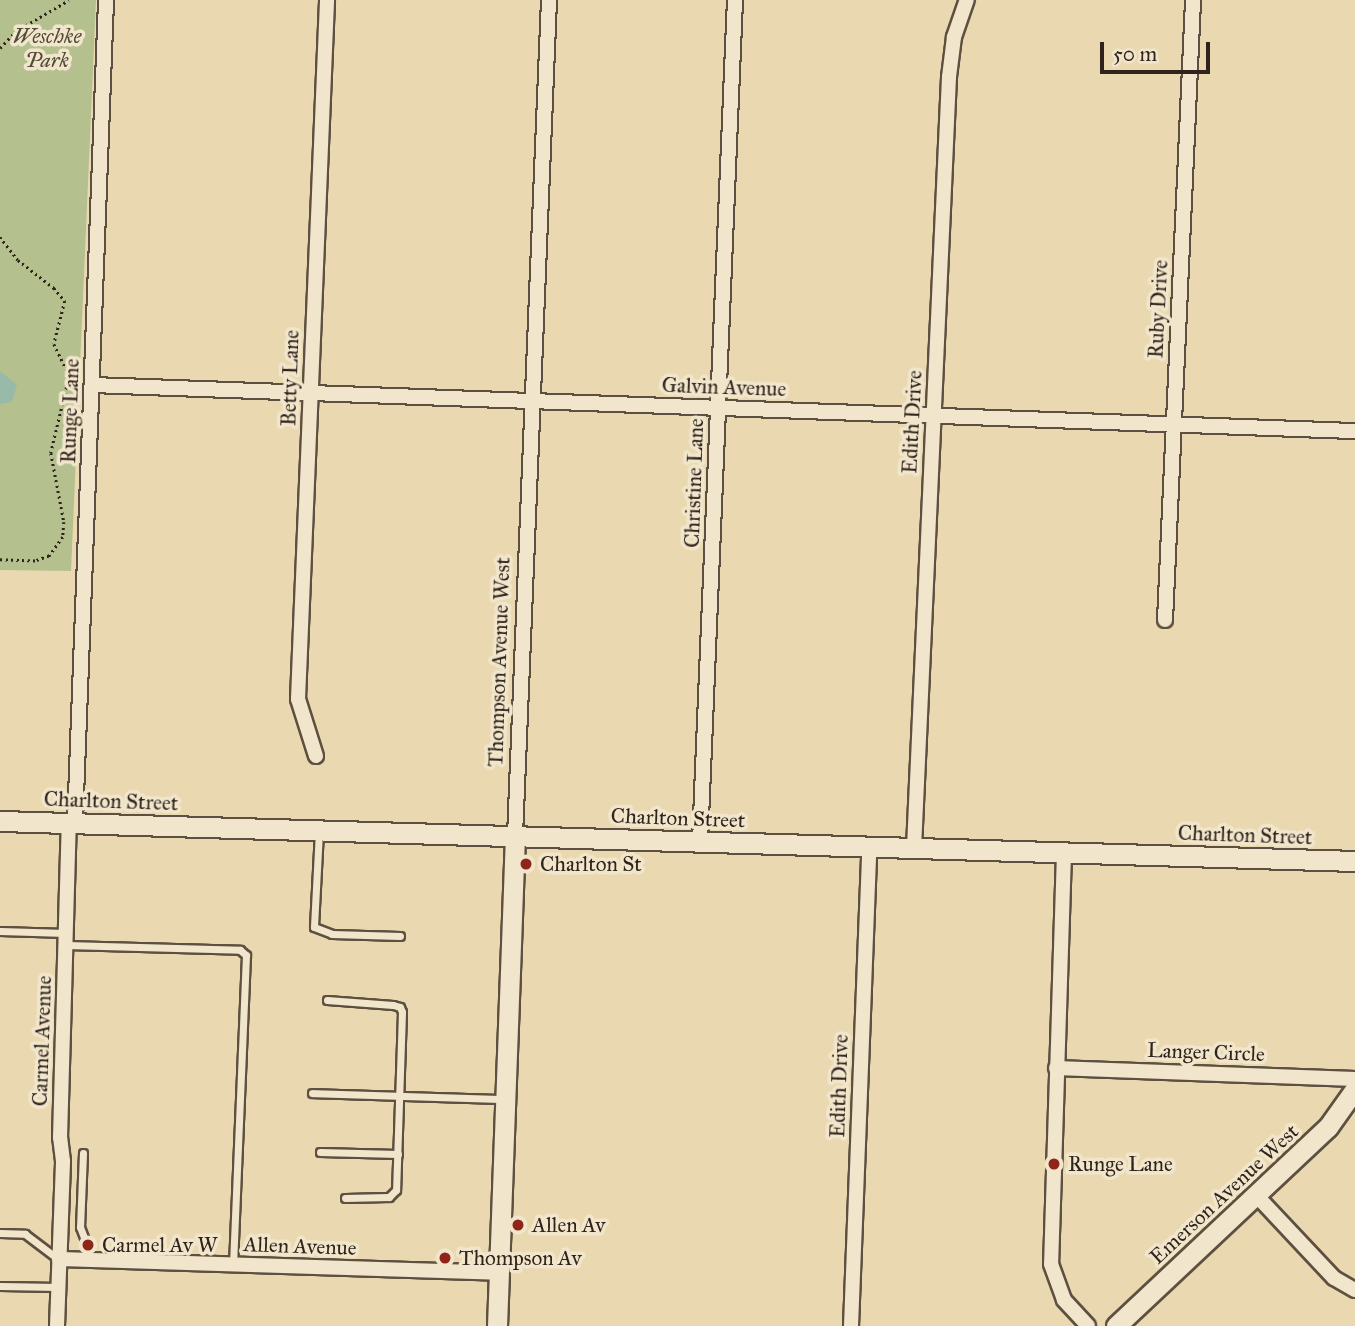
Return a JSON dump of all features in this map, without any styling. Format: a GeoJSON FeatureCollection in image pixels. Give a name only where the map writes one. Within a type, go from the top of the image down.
{"type":"FeatureCollection","features":[{"type":"Feature","properties":{"kind":"street","name":"Runge Lane"},"geometry":{"type":"LineString","coordinates":[[72,823],[106,0]]}},
{"type":"Feature","properties":{"kind":"street","name":"Betty Lane"},"geometry":{"type":"LineString","coordinates":[[316,756],[298,699],[327,0]]}},
{"type":"Feature","properties":{"kind":"street","name":"Thompson Avenue West"},"geometry":{"type":"LineString","coordinates":[[497,1326],[549,0]]}},
{"type":"Feature","properties":{"kind":"street","name":"Christine Lane"},"geometry":{"type":"LineString","coordinates":[[700,842],[735,0]]}},
{"type":"Feature","properties":{"kind":"street","name":"Edith Drive"},"geometry":{"type":"LineString","coordinates":[[914,848],[948,77],[954,37],[967,0]]}},
{"type":"Feature","properties":{"kind":"street","name":"Ruby Drive"},"geometry":{"type":"LineString","coordinates":[[1165,620],[1193,0]]}},
{"type":"Feature","properties":{"kind":"street","name":"Galvin Avenue"},"geometry":{"type":"LineString","coordinates":[[92,385],[1355,431]]}},
{"type":"Feature","properties":{"kind":"street","name":"Charlton Street"},"geometry":{"type":"LineString","coordinates":[[0,821],[1355,861]]}},
{"type":"Feature","properties":{"kind":"street","name":"Carmel Avenue"},"geometry":{"type":"LineString","coordinates":[[57,1326],[66,939],[72,823]]}},
{"type":"Feature","properties":{"kind":"street","name":"Edith Drive"},"geometry":{"type":"LineString","coordinates":[[851,1326],[869,847]]}},
{"type":"Feature","properties":{"kind":"street"},"geometry":{"type":"LineString","coordinates":[[1064,853],[1051,1264],[1064,1300],[1088,1326]]}},
{"type":"Feature","properties":{"kind":"street","name":"Langer Circle"},"geometry":{"type":"LineString","coordinates":[[1056,1068],[1355,1079]]}},
{"type":"Feature","properties":{"kind":"street","name":"Emerson Avenue West"},"geometry":{"type":"LineString","coordinates":[[1116,1326],[1328,1127],[1355,1089]]}},
{"type":"Feature","properties":{"kind":"street"},"geometry":{"type":"LineString","coordinates":[[1256,1195],[1334,1278],[1355,1290]]}},
{"type":"Feature","properties":{"kind":"street","name":"Allen Avenue"},"geometry":{"type":"LineString","coordinates":[[59,1259],[499,1273]]}},
{"type":"Feature","properties":{"kind":"lane"},"geometry":{"type":"LineString","coordinates":[[319,830],[314,927],[332,934],[400,936]]}},
{"type":"Feature","properties":{"kind":"lane"},"geometry":{"type":"LineString","coordinates":[[0,931],[66,939],[240,950],[246,955],[233,1265]]}},
{"type":"Feature","properties":{"kind":"lane"},"geometry":{"type":"LineString","coordinates":[[327,1000],[400,1007],[396,1190],[389,1197],[345,1198]]}},
{"type":"Feature","properties":{"kind":"lane"},"geometry":{"type":"LineString","coordinates":[[312,1093],[505,1099]]}},
{"type":"Feature","properties":{"kind":"lane"},"geometry":{"type":"LineString","coordinates":[[320,1152],[398,1154]]}},
{"type":"Feature","properties":{"kind":"lane"},"geometry":{"type":"LineString","coordinates":[[83,1153],[80,1227],[87,1245],[87,1260]]}},
{"type":"Feature","properties":{"kind":"lane"},"geometry":{"type":"LineString","coordinates":[[0,1233],[25,1234],[59,1259]]}},
{"type":"Feature","properties":{"kind":"lane"},"geometry":{"type":"LineString","coordinates":[[0,1286],[58,1287]]}},
{"type":"Feature","properties":{"kind":"path"},"geometry":{"type":"LineString","coordinates":[[0,48],[16,31],[69,0]]}},
{"type":"Feature","properties":{"kind":"path"},"geometry":{"type":"LineString","coordinates":[[0,237],[18,260],[61,293],[65,301],[54,344],[67,371],[68,382],[51,453],[64,522],[63,537],[49,556],[35,561],[0,560]]}},
{"type":"Feature","properties":{"kind":"green space","name":"Weschke Park"},"geometry":{"type":"Polygon","coordinates":[[[0,0],[96,0],[71,571],[0,570],[0,0]]]}},
{"type":"Feature","properties":{"kind":"shaded area"},"geometry":{"type":"Polygon","coordinates":[[[0,371],[17,385],[12,402],[0,404],[0,371]]]}},
{"type":"Feature","properties":{"kind":"place","name":"Charlton St"},"geometry":{"type":"Point","coordinates":[526,864]}},
{"type":"Feature","properties":{"kind":"place","name":"Runge Lane"},"geometry":{"type":"Point","coordinates":[1054,1164]}},
{"type":"Feature","properties":{"kind":"place","name":"Allen Av"},"geometry":{"type":"Point","coordinates":[518,1225]}},
{"type":"Feature","properties":{"kind":"place","name":"Carmel Av W"},"geometry":{"type":"Point","coordinates":[88,1245]}},
{"type":"Feature","properties":{"kind":"place","name":"Thompson Av"},"geometry":{"type":"Point","coordinates":[445,1258]}}]}
